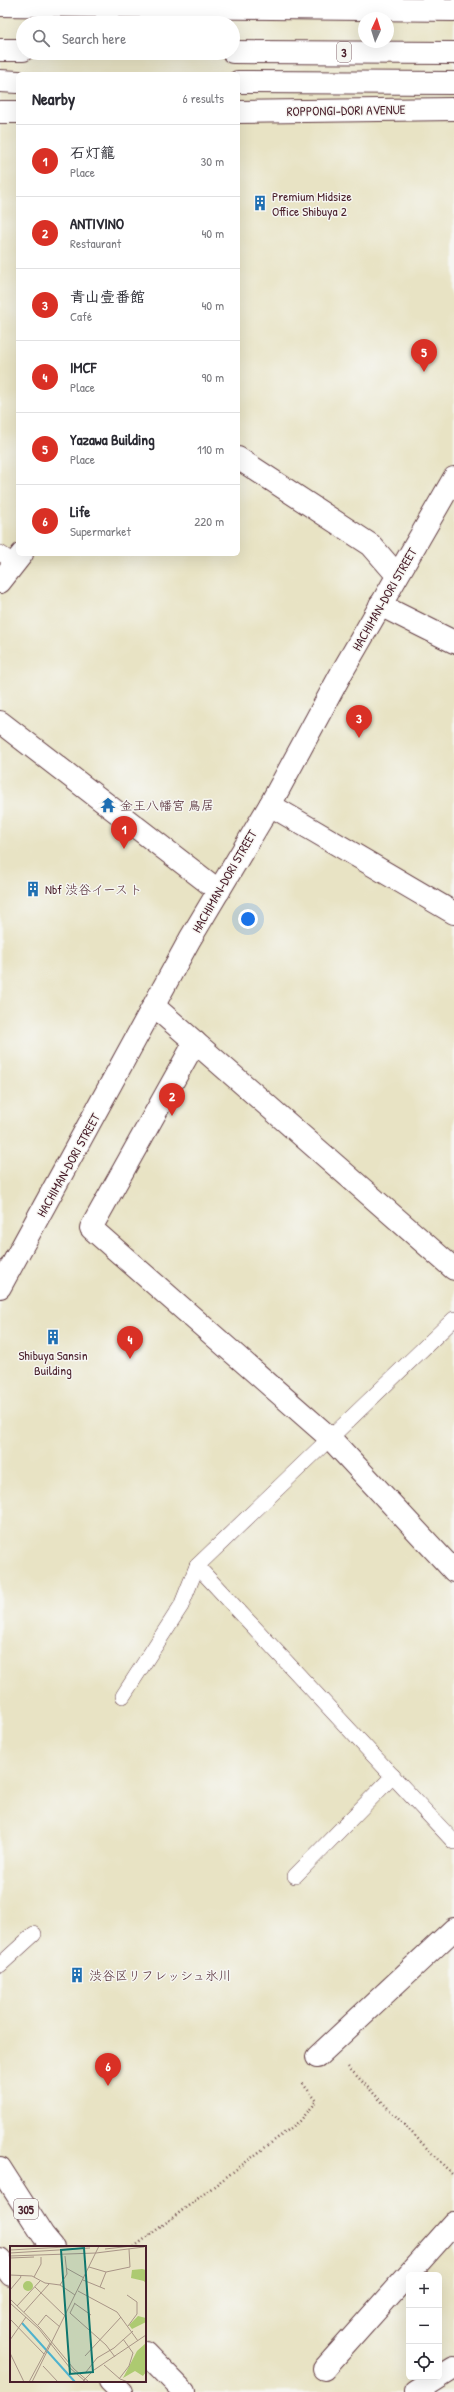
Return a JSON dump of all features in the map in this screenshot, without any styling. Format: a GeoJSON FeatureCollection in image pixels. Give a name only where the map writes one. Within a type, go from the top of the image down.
{"type":"FeatureCollection","features":[{"type":"Feature","properties":{"kind":"main road"},"geometry":{"type":"LineString","coordinates":[[0,5],[454,10]]}},
{"type":"Feature","properties":{"kind":"main road"},"geometry":{"type":"LineString","coordinates":[[0,50],[16,50]]}},
{"type":"Feature","properties":{"kind":"main road","name":"3"},"geometry":{"type":"LineString","coordinates":[[240,52],[454,53]]}},
{"type":"Feature","properties":{"kind":"main road"},"geometry":{"type":"LineString","coordinates":[[0,81],[16,82]]}},
{"type":"Feature","properties":{"kind":"main road"},"geometry":{"type":"LineString","coordinates":[[240,82],[454,83]]}},
{"type":"Feature","properties":{"kind":"main road","name":"ROPPONGI-DORI AVENUE"},"geometry":{"type":"LineString","coordinates":[[240,112],[454,109]]}},
{"type":"Feature","properties":{"kind":"main road"},"geometry":{"type":"LineString","coordinates":[[0,112],[16,112]]}},
{"type":"Feature","properties":{"kind":"main road"},"geometry":{"type":"LineString","coordinates":[[240,459],[370,545],[397,575]]}},
{"type":"Feature","properties":{"kind":"main road","name":"HACHIMAN-DORI STREET"},"geometry":{"type":"LineString","coordinates":[[0,1286],[155,1007],[190,939],[270,805],[380,605],[454,478]]}},
{"type":"Feature","properties":{"kind":"main road"},"geometry":{"type":"LineString","coordinates":[[0,582],[12,557]]}},
{"type":"Feature","properties":{"kind":"main road"},"geometry":{"type":"LineString","coordinates":[[380,605],[454,642]]}},
{"type":"Feature","properties":{"kind":"main road"},"geometry":{"type":"LineString","coordinates":[[0,722],[219,891]]}},
{"type":"Feature","properties":{"kind":"main road"},"geometry":{"type":"LineString","coordinates":[[270,805],[454,913]]}},
{"type":"Feature","properties":{"kind":"main road"},"geometry":{"type":"LineString","coordinates":[[155,1007],[454,1269]]}},
{"type":"Feature","properties":{"kind":"main road"},"geometry":{"type":"LineString","coordinates":[[195,1042],[91,1228],[330,1438],[454,1571]]}},
{"type":"Feature","properties":{"kind":"main road"},"geometry":{"type":"LineString","coordinates":[[322,2052],[454,1928]]}},
{"type":"Feature","properties":{"kind":"main road","name":"305"},"geometry":{"type":"LineString","coordinates":[[0,2168],[43,2235],[52,2246]]}},
{"type":"Feature","properties":{"kind":"main road"},"geometry":{"type":"LineString","coordinates":[[324,2369],[454,2223]]}},
{"type":"Feature","properties":{"kind":"main road"},"geometry":{"type":"LineString","coordinates":[[0,2260],[10,2273]]}},
{"type":"Feature","properties":{"kind":"main road"},"geometry":{"type":"LineString","coordinates":[[146,2353],[184,2392]]}},
{"type":"Feature","properties":{"kind":"main road"},"geometry":{"type":"LineString","coordinates":[[416,2392],[454,2368]]}},
{"type":"Feature","properties":{"kind":"main road"},"geometry":{"type":"LineString","coordinates":[[111,2382],[121,2392]]}},
{"type":"Feature","properties":{"kind":"lane"},"geometry":{"type":"LineString","coordinates":[[123,1696],[181,1606],[197,1566],[454,1319]]}},
{"type":"Feature","properties":{"kind":"lane"},"geometry":{"type":"LineString","coordinates":[[197,1566],[454,1842]]}},
{"type":"Feature","properties":{"kind":"lane"},"geometry":{"type":"LineString","coordinates":[[296,1876],[393,1776]]}},
{"type":"Feature","properties":{"kind":"lane"},"geometry":{"type":"LineString","coordinates":[[0,1965],[34,1934]]}},
{"type":"Feature","properties":{"kind":"path"},"geometry":{"type":"LineString","coordinates":[[135,2246],[300,2121],[317,2100],[298,2079],[322,2052],[454,2176]]}},
{"type":"Feature","properties":{"kind":"place","name":"Premium Midsize Office Shibuya 2"},"geometry":{"type":"Point","coordinates":[260,203]}},
{"type":"Feature","properties":{"kind":"place","name":"Yazawa Building"},"geometry":{"type":"Point","coordinates":[424,372]}},
{"type":"Feature","properties":{"kind":"place","name":"青山壹番館"},"geometry":{"type":"Point","coordinates":[359,738]}},
{"type":"Feature","properties":{"kind":"place","name":"金王八幡宮 鳥居"},"geometry":{"type":"Point","coordinates":[108,805]}},
{"type":"Feature","properties":{"kind":"place","name":"石灯籠"},"geometry":{"type":"Point","coordinates":[124,849]}},
{"type":"Feature","properties":{"kind":"place","name":"Nbf 渋谷イースト"},"geometry":{"type":"Point","coordinates":[33,889]}},
{"type":"Feature","properties":{"kind":"place","name":"ANTIVINO"},"geometry":{"type":"Point","coordinates":[172,1116]}},
{"type":"Feature","properties":{"kind":"place","name":"Shibuya Sansin Building"},"geometry":{"type":"Point","coordinates":[53,1337]}},
{"type":"Feature","properties":{"kind":"place","name":"IMCF"},"geometry":{"type":"Point","coordinates":[130,1359]}},
{"type":"Feature","properties":{"kind":"place","name":"渋谷区リフレッシュ氷川"},"geometry":{"type":"Point","coordinates":[77,1975]}},
{"type":"Feature","properties":{"kind":"place","name":"Life"},"geometry":{"type":"Point","coordinates":[108,2086]}}]}
